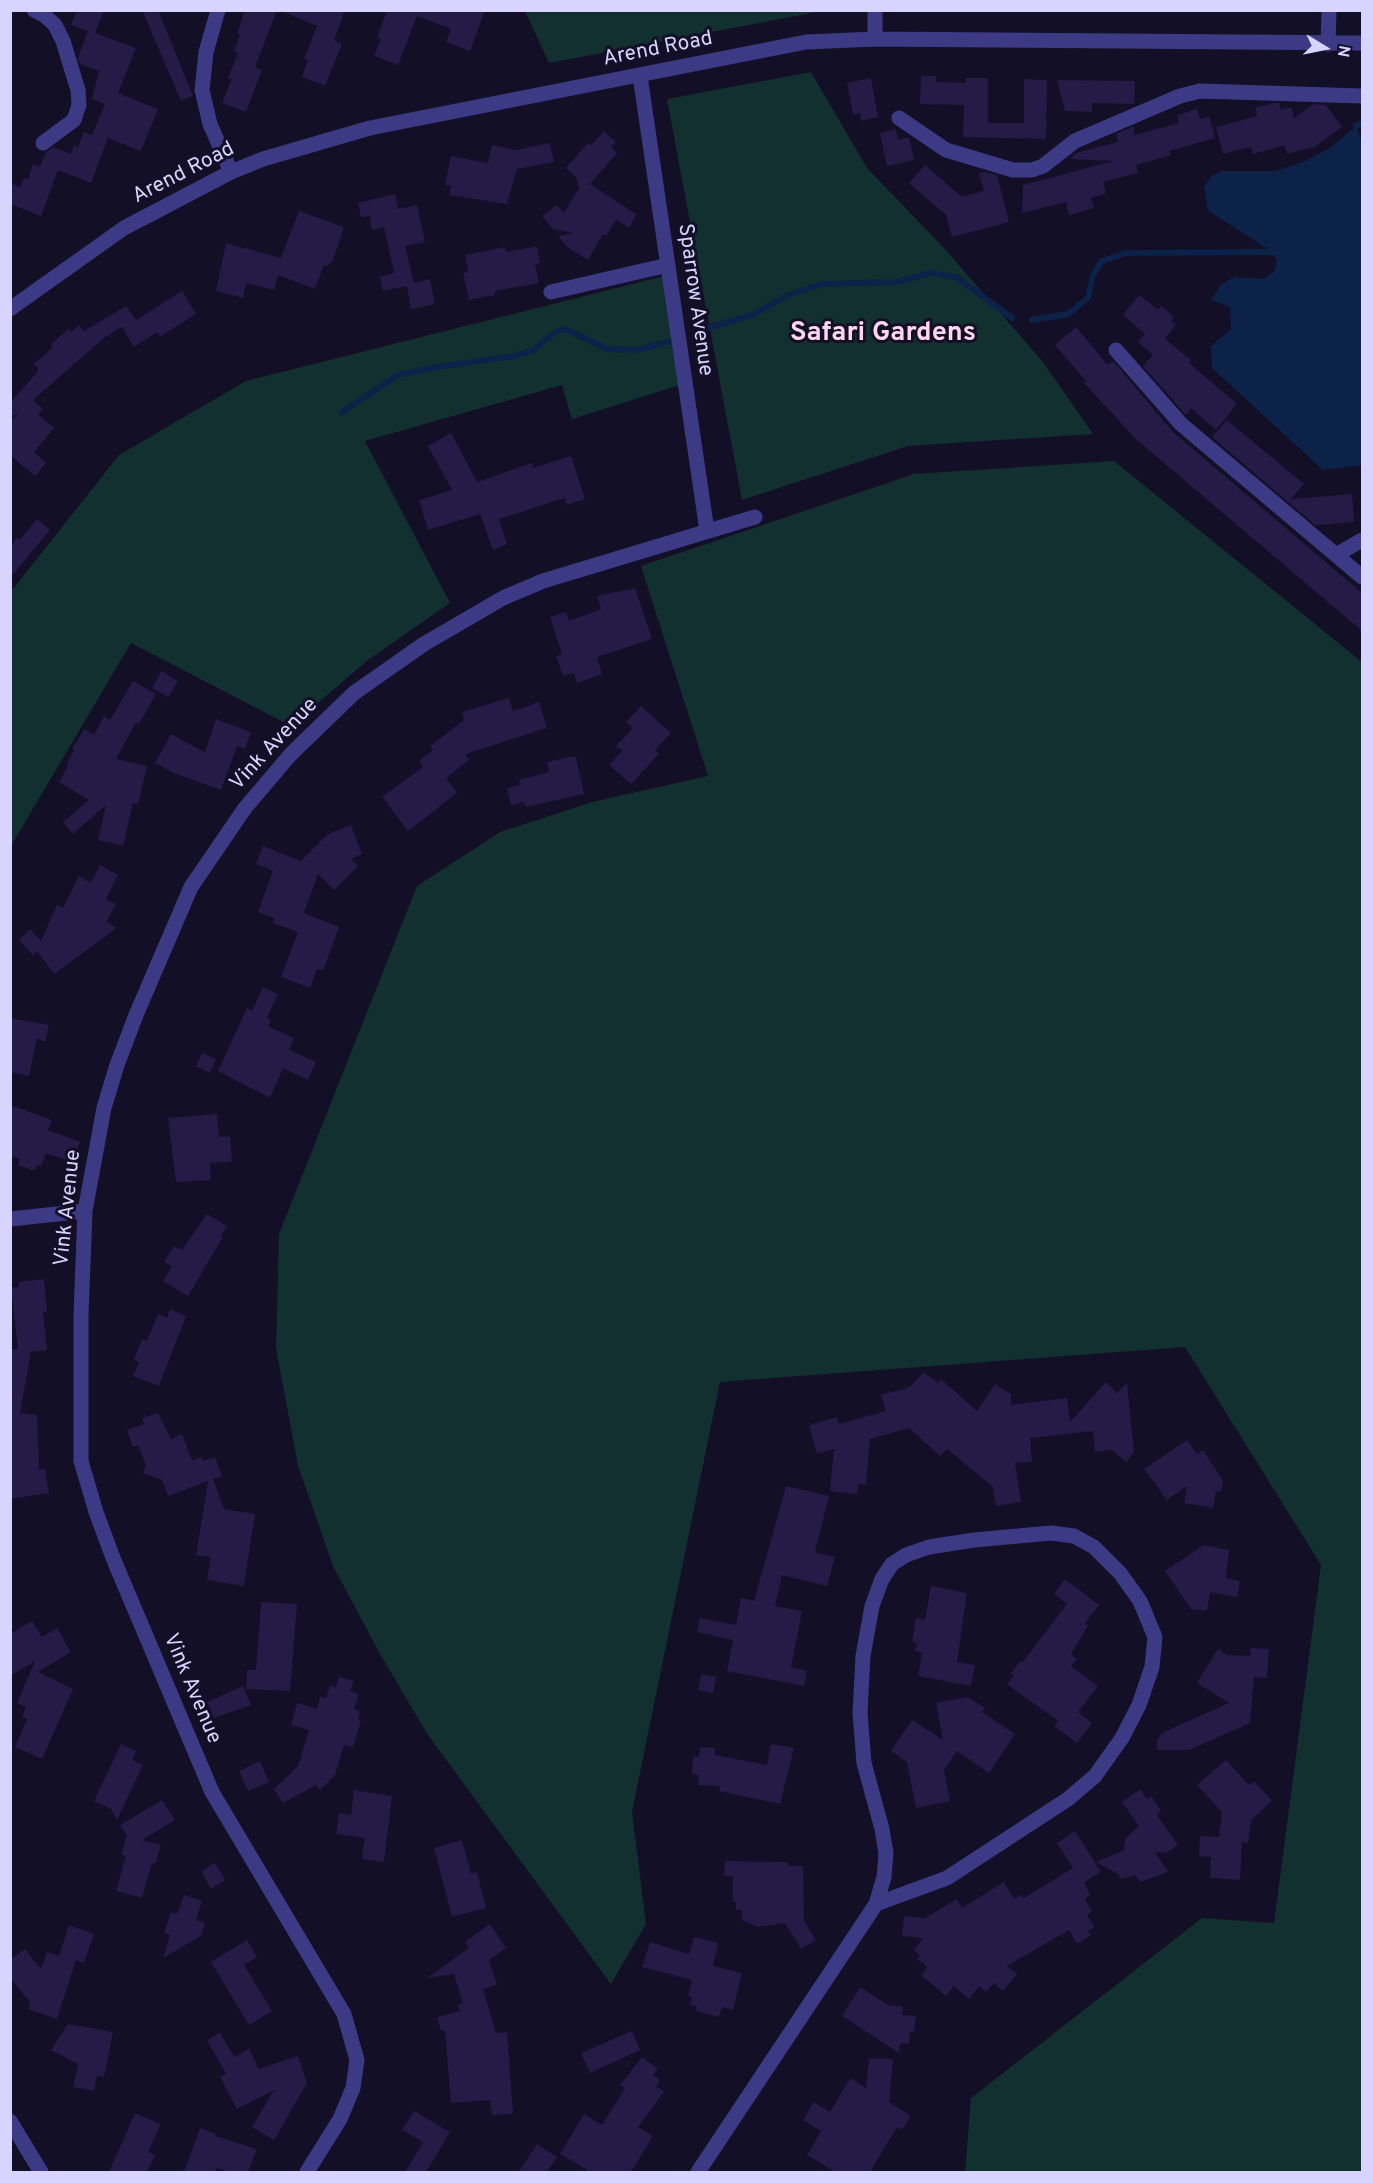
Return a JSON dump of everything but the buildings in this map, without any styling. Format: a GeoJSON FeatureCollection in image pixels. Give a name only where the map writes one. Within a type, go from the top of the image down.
{"type":"FeatureCollection","features":[{"type":"Feature","properties":{"kind":"street"},"geometry":{"type":"LineString","coordinates":[[34,10],[55,25],[63,41],[78,90],[79,105],[74,120],[43,143]]}},
{"type":"Feature","properties":{"kind":"street"},"geometry":{"type":"LineString","coordinates":[[218,10],[206,52],[202,90],[210,124],[231,172]]}},
{"type":"Feature","properties":{"kind":"street"},"geometry":{"type":"LineString","coordinates":[[875,10],[875,39]]}},
{"type":"Feature","properties":{"kind":"street"},"geometry":{"type":"LineString","coordinates":[[1328,44],[1329,10]]}},
{"type":"Feature","properties":{"kind":"street","name":"Arend Road"},"geometry":{"type":"LineString","coordinates":[[10,309],[124,228],[231,172],[274,156],[370,128],[806,42],[875,39],[1362,43]]}},
{"type":"Feature","properties":{"kind":"street","name":"Sparrow Avenue"},"geometry":{"type":"LineString","coordinates":[[640,76],[707,531]]}},
{"type":"Feature","properties":{"kind":"street"},"geometry":{"type":"LineString","coordinates":[[899,118],[946,150],[1013,170],[1032,170],[1043,166],[1075,141],[1180,96],[1200,91],[1362,96]]}},
{"type":"Feature","properties":{"kind":"street"},"geometry":{"type":"LineString","coordinates":[[551,291],[668,265]]}},
{"type":"Feature","properties":{"kind":"street"},"geometry":{"type":"LineString","coordinates":[[1116,350],[1180,424],[1362,577]]}},
{"type":"Feature","properties":{"kind":"street","name":"Vink Avenue"},"geometry":{"type":"LineString","coordinates":[[308,2172],[340,2119],[353,2088],[357,2060],[344,2014],[212,1792],[96,1512],[81,1461],[79,1417],[85,1211],[102,1117],[117,1065],[191,887],[245,808],[291,754],[354,693],[424,644],[503,598],[543,581],[755,517]]}},
{"type":"Feature","properties":{"kind":"street"},"geometry":{"type":"LineString","coordinates":[[1336,555],[1362,540]]}},
{"type":"Feature","properties":{"kind":"street"},"geometry":{"type":"LineString","coordinates":[[10,1219],[85,1211]]}},
{"type":"Feature","properties":{"kind":"street"},"geometry":{"type":"LineString","coordinates":[[699,2172],[876,1904],[884,1877],[885,1852],[882,1829],[864,1763],[860,1713],[863,1656],[872,1606],[882,1579],[892,1564],[906,1555],[929,1547],[963,1541],[1051,1533],[1074,1536],[1094,1547],[1120,1573],[1140,1601],[1155,1637],[1152,1667],[1139,1705],[1122,1738],[1095,1776],[1068,1799],[947,1878],[876,1904]]}},
{"type":"Feature","properties":{"kind":"street"},"geometry":{"type":"LineString","coordinates":[[10,2121],[41,2172]]}},
{"type":"Feature","properties":{"kind":"green space"},"geometry":{"type":"Polygon","coordinates":[[[525,11],[822,11],[549,63],[525,11]]]}},
{"type":"Feature","properties":{"kind":"green space"},"geometry":{"type":"Polygon","coordinates":[[[811,72],[867,168],[944,248],[1043,362],[1093,434],[908,446],[742,500],[667,99],[811,72]]]}},
{"type":"Feature","properties":{"kind":"green space"},"geometry":{"type":"Polygon","coordinates":[[[664,276],[683,384],[572,419],[562,385],[365,441],[450,603],[368,660],[291,726],[131,643],[11,846],[11,587],[13,589],[119,455],[246,381],[664,276]]]}},
{"type":"Feature","properties":{"kind":"green space"},"geometry":{"type":"Polygon","coordinates":[[[1114,461],[1362,662],[1362,2172],[965,2172],[971,2098],[1202,1918],[1274,1923],[1321,1565],[1185,1347],[720,1382],[632,1812],[646,1924],[611,1984],[428,1735],[380,1654],[333,1566],[298,1466],[276,1348],[279,1234],[417,886],[500,832],[592,802],[708,776],[641,566],[914,474],[1114,461]]]}},
{"type":"Feature","properties":{"kind":"water"},"geometry":{"type":"Polygon","coordinates":[[[1356,126],[1362,142],[1362,465],[1323,470],[1212,368],[1211,346],[1231,329],[1230,307],[1211,300],[1221,284],[1234,277],[1263,279],[1274,272],[1277,261],[1273,252],[1208,211],[1204,186],[1212,176],[1222,171],[1275,171],[1303,162],[1330,148],[1356,126]]]}},
{"type":"Feature","properties":{"kind":"waterway"},"geometry":{"type":"LineString","coordinates":[[1356,126],[1362,123]]}},
{"type":"Feature","properties":{"kind":"waterway"},"geometry":{"type":"LineString","coordinates":[[1032,320],[1068,314],[1088,298],[1093,275],[1102,261],[1126,253],[1273,252]]}},
{"type":"Feature","properties":{"kind":"waterway"},"geometry":{"type":"LineString","coordinates":[[704,329],[752,315],[788,295],[822,284],[898,282],[930,273],[956,277],[1012,318]]}},
{"type":"Feature","properties":{"kind":"waterway"},"geometry":{"type":"LineString","coordinates":[[342,412],[398,375],[514,356],[534,350],[555,332],[565,329],[607,349],[638,350],[673,340]]}},
{"type":"Feature","properties":{"kind":"district","name":"Safari Gardens"},"geometry":{"type":"Point","coordinates":[883,335]}}]}
